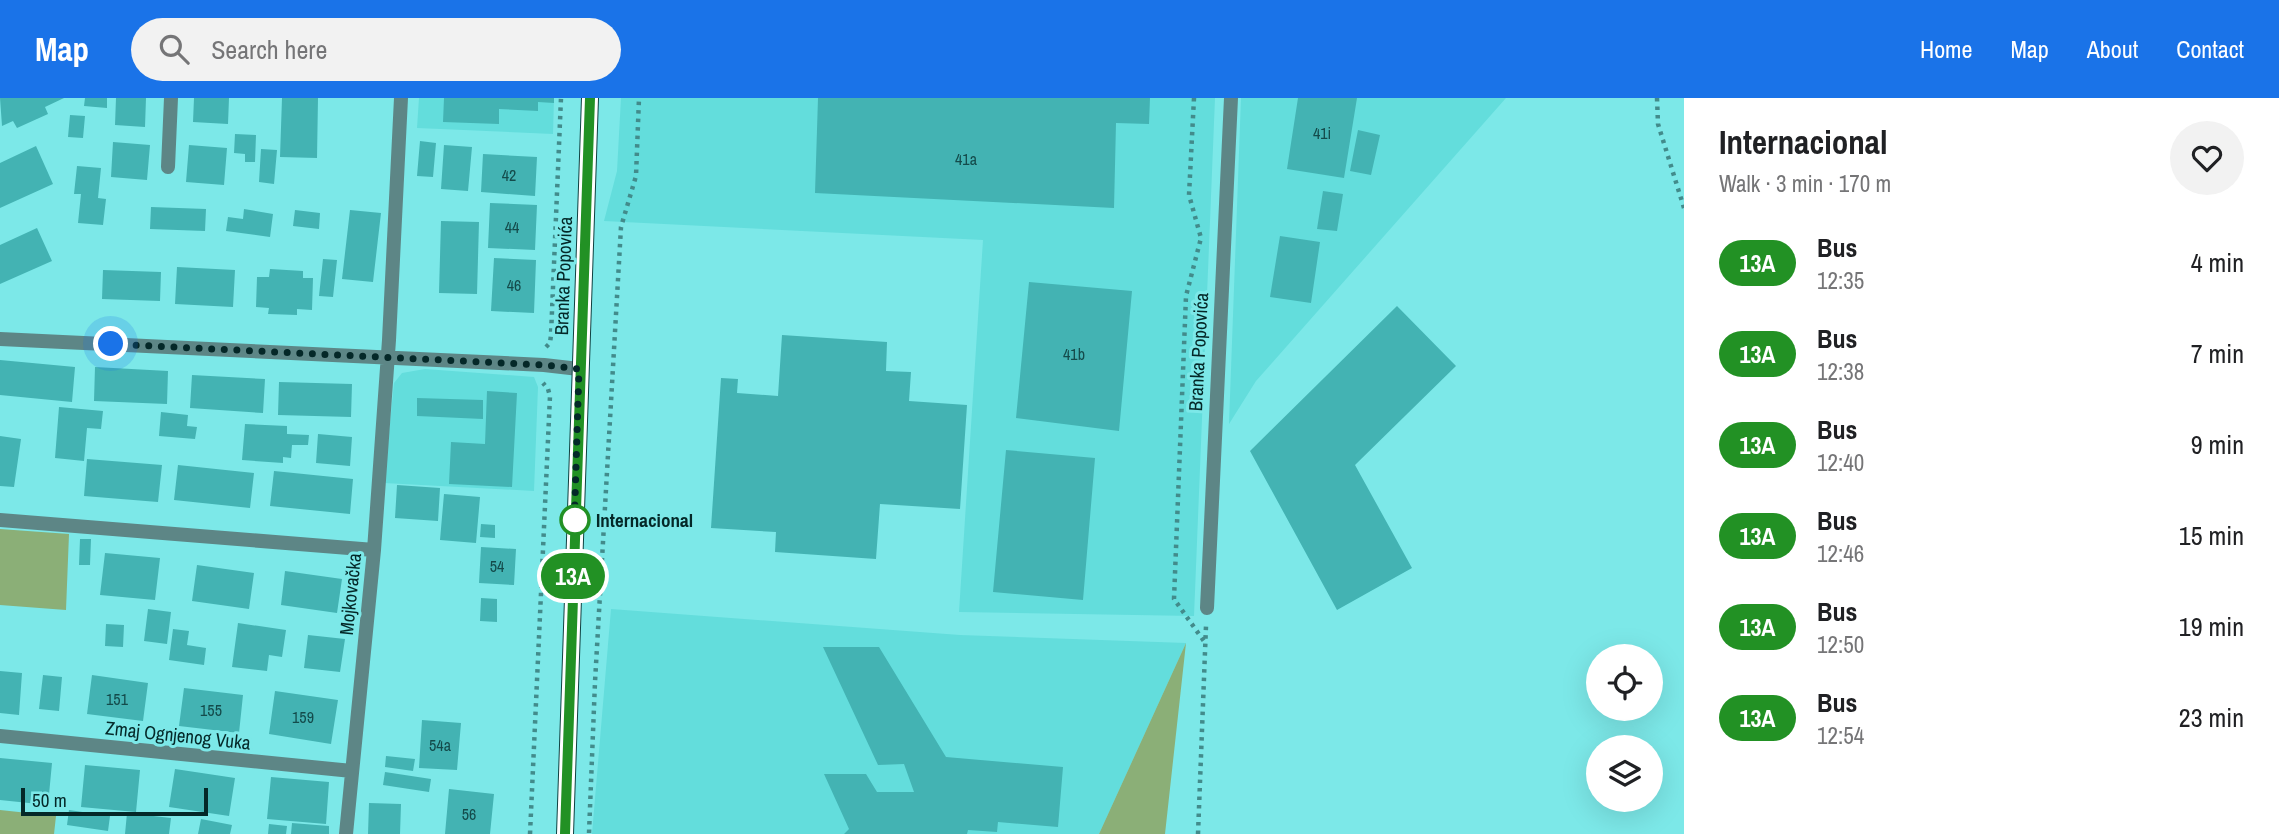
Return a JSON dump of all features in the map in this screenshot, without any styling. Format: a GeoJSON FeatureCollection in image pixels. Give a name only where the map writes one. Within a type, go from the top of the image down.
{"type":"FeatureCollection","features":[{"type":"Feature","properties":{"kind":"main road","name":"Branka Popovića"},"geometry":{"type":"LineString","coordinates":[[565,834],[590,98]]}},
{"type":"Feature","properties":{"kind":"street"},"geometry":{"type":"LineString","coordinates":[[168,167],[171,98]]}},
{"type":"Feature","properties":{"kind":"street","name":"Mojkovačka"},"geometry":{"type":"LineString","coordinates":[[346,834],[374,550],[388,358],[401,98]]}},
{"type":"Feature","properties":{"kind":"street","name":"Branka Popovića"},"geometry":{"type":"LineString","coordinates":[[1207,608],[1231,98]]}},
{"type":"Feature","properties":{"kind":"street"},"geometry":{"type":"LineString","coordinates":[[0,339],[544,365],[579,369]]}},
{"type":"Feature","properties":{"kind":"street"},"geometry":{"type":"LineString","coordinates":[[0,520],[374,550]]}},
{"type":"Feature","properties":{"kind":"street","name":"Zmaj Ognjenog Vuka"},"geometry":{"type":"LineString","coordinates":[[0,736],[352,771]]}},
{"type":"Feature","properties":{"kind":"path"},"geometry":{"type":"LineString","coordinates":[[530,834],[550,396],[543,383],[546,345],[550,343],[551,335],[561,98]]}},
{"type":"Feature","properties":{"kind":"path"},"geometry":{"type":"LineString","coordinates":[[589,834],[621,227],[636,176],[639,98]]}},
{"type":"Feature","properties":{"kind":"path"},"geometry":{"type":"LineString","coordinates":[[1194,98],[1189,195],[1201,238],[1186,296],[1174,599],[1206,644]]}},
{"type":"Feature","properties":{"kind":"path"},"geometry":{"type":"LineString","coordinates":[[1657,98],[1658,124],[1684,208]]}},
{"type":"Feature","properties":{"kind":"path"},"geometry":{"type":"LineString","coordinates":[[1198,834],[1207,608]]}},
{"type":"Feature","properties":{"kind":"shaded area"},"geometry":{"type":"Polygon","coordinates":[[[419,98],[554,98],[553,134],[417,128],[419,98]]]}},
{"type":"Feature","properties":{"kind":"shaded area"},"geometry":{"type":"Polygon","coordinates":[[[621,98],[1215,98],[1194,616],[959,612],[983,240],[604,221],[617,171],[621,98]]]}},
{"type":"Feature","properties":{"kind":"shaded area"},"geometry":{"type":"Polygon","coordinates":[[[1241,98],[1506,98],[1256,381],[1229,424],[1241,98]]]}},
{"type":"Feature","properties":{"kind":"shaded area"},"geometry":{"type":"Polygon","coordinates":[[[425,369],[534,377],[538,387],[534,491],[384,483],[394,383],[402,373],[425,369]]]}},
{"type":"Feature","properties":{"kind":"shaded area"},"geometry":{"type":"Polygon","coordinates":[[[0,529],[69,534],[66,610],[0,605],[0,529]]]}},
{"type":"Feature","properties":{"kind":"shaded area"},"geometry":{"type":"Polygon","coordinates":[[[611,609],[960,635],[1186,643],[1099,834],[592,834],[611,609]]]}},
{"type":"Feature","properties":{"kind":"shaded area"},"geometry":{"type":"Polygon","coordinates":[[[1186,643],[1165,834],[1099,834],[1186,643]]]}},
{"type":"Feature","properties":{"kind":"shaded area"},"geometry":{"type":"Polygon","coordinates":[[[0,810],[56,816],[54,834],[0,834],[0,810]]]}},
{"type":"Feature","properties":{"kind":"building"},"geometry":{"type":"Polygon","coordinates":[[[0,98],[64,98],[45,107],[48,114],[17,128],[13,121],[2,126],[0,98]]]}},
{"type":"Feature","properties":{"kind":"building"},"geometry":{"type":"Polygon","coordinates":[[[85,98],[107,98],[107,108],[84,106],[85,98]]]}},
{"type":"Feature","properties":{"kind":"building"},"geometry":{"type":"Polygon","coordinates":[[[116,98],[146,98],[145,127],[115,125],[116,98]]]}},
{"type":"Feature","properties":{"kind":"building"},"geometry":{"type":"Polygon","coordinates":[[[194,98],[229,98],[228,124],[193,122],[194,98]]]}},
{"type":"Feature","properties":{"kind":"building"},"geometry":{"type":"Polygon","coordinates":[[[282,98],[318,98],[317,158],[280,157],[282,98]]]}},
{"type":"Feature","properties":{"kind":"building"},"geometry":{"type":"Polygon","coordinates":[[[444,98],[554,98],[554,103],[538,102],[538,111],[499,109],[499,124],[443,122],[444,98]]]}},
{"type":"Feature","properties":{"kind":"building"},"geometry":{"type":"Polygon","coordinates":[[[818,98],[1150,98],[1149,124],[1116,123],[1114,208],[815,193],[818,98]]]}},
{"type":"Feature","properties":{"kind":"building"},"geometry":{"type":"Polygon","coordinates":[[[1298,98],[1357,98],[1344,178],[1287,169],[1298,98]]]}},
{"type":"Feature","properties":{"kind":"building"},"geometry":{"type":"Polygon","coordinates":[[[70,115],[85,116],[83,138],[68,137],[70,115]]]}},
{"type":"Feature","properties":{"kind":"building"},"geometry":{"type":"Polygon","coordinates":[[[1358,130],[1380,135],[1371,175],[1350,171],[1358,130]]]}},
{"type":"Feature","properties":{"kind":"building"},"geometry":{"type":"Polygon","coordinates":[[[235,134],[256,135],[255,162],[245,162],[245,154],[234,153],[235,134]]]}},
{"type":"Feature","properties":{"kind":"building"},"geometry":{"type":"Polygon","coordinates":[[[420,141],[436,143],[433,177],[417,176],[420,141]]]}},
{"type":"Feature","properties":{"kind":"building"},"geometry":{"type":"Polygon","coordinates":[[[113,142],[150,145],[147,180],[111,177],[113,142]]]}},
{"type":"Feature","properties":{"kind":"building"},"geometry":{"type":"Polygon","coordinates":[[[189,145],[227,148],[224,185],[186,182],[189,145]]]}},
{"type":"Feature","properties":{"kind":"building"},"geometry":{"type":"Polygon","coordinates":[[[444,145],[472,147],[468,191],[441,189],[444,145]]]}},
{"type":"Feature","properties":{"kind":"building"},"geometry":{"type":"Polygon","coordinates":[[[36,146],[53,184],[0,208],[0,163],[36,146]]]}},
{"type":"Feature","properties":{"kind":"building"},"geometry":{"type":"Polygon","coordinates":[[[261,149],[277,150],[274,184],[259,182],[261,149]]]}},
{"type":"Feature","properties":{"kind":"building"},"geometry":{"type":"Polygon","coordinates":[[[483,154],[537,157],[535,196],[481,192],[483,154]]]}},
{"type":"Feature","properties":{"kind":"building"},"geometry":{"type":"Polygon","coordinates":[[[77,166],[101,168],[98,198],[106,199],[103,225],[78,223],[81,194],[74,194],[77,166]]]}},
{"type":"Feature","properties":{"kind":"building"},"geometry":{"type":"Polygon","coordinates":[[[1323,191],[1343,194],[1337,231],[1317,229],[1323,191]]]}},
{"type":"Feature","properties":{"kind":"building"},"geometry":{"type":"Polygon","coordinates":[[[490,203],[537,205],[535,250],[488,248],[490,203]]]}},
{"type":"Feature","properties":{"kind":"building"},"geometry":{"type":"Polygon","coordinates":[[[151,207],[206,209],[205,231],[150,229],[151,207]]]}},
{"type":"Feature","properties":{"kind":"building"},"geometry":{"type":"Polygon","coordinates":[[[244,209],[273,214],[270,237],[226,231],[228,217],[243,219],[244,209]]]}},
{"type":"Feature","properties":{"kind":"building"},"geometry":{"type":"Polygon","coordinates":[[[295,210],[320,213],[319,229],[293,226],[295,210]]]}},
{"type":"Feature","properties":{"kind":"building"},"geometry":{"type":"Polygon","coordinates":[[[350,210],[381,213],[373,282],[342,279],[350,210]]]}},
{"type":"Feature","properties":{"kind":"building"},"geometry":{"type":"Polygon","coordinates":[[[441,221],[479,222],[477,294],[439,293],[441,221]]]}},
{"type":"Feature","properties":{"kind":"building"},"geometry":{"type":"Polygon","coordinates":[[[37,228],[52,261],[0,284],[0,245],[37,228]]]}},
{"type":"Feature","properties":{"kind":"building"},"geometry":{"type":"Polygon","coordinates":[[[1280,236],[1320,242],[1311,303],[1270,297],[1280,236]]]}},
{"type":"Feature","properties":{"kind":"building"},"geometry":{"type":"Polygon","coordinates":[[[494,258],[536,260],[534,313],[491,311],[494,258]]]}},
{"type":"Feature","properties":{"kind":"building"},"geometry":{"type":"Polygon","coordinates":[[[323,259],[337,260],[333,297],[319,296],[323,259]]]}},
{"type":"Feature","properties":{"kind":"building"},"geometry":{"type":"Polygon","coordinates":[[[177,267],[235,270],[233,307],[175,304],[177,267]]]}},
{"type":"Feature","properties":{"kind":"building"},"geometry":{"type":"Polygon","coordinates":[[[270,269],[303,271],[303,278],[313,278],[312,310],[297,309],[297,315],[268,314],[269,308],[256,307],[257,277],[269,277],[270,269]]]}},
{"type":"Feature","properties":{"kind":"building"},"geometry":{"type":"Polygon","coordinates":[[[103,270],[161,272],[160,301],[102,299],[103,270]]]}},
{"type":"Feature","properties":{"kind":"building"},"geometry":{"type":"Polygon","coordinates":[[[1029,282],[1132,291],[1119,431],[1016,418],[1029,282]]]}},
{"type":"Feature","properties":{"kind":"building"},"geometry":{"type":"Polygon","coordinates":[[[1397,306],[1456,366],[1355,465],[1412,568],[1337,610],[1250,451],[1397,306]]]}},
{"type":"Feature","properties":{"kind":"building"},"geometry":{"type":"Polygon","coordinates":[[[782,335],[887,342],[886,371],[911,372],[909,401],[967,405],[960,509],[880,504],[876,559],[775,552],[776,532],[711,528],[721,378],[738,379],[737,393],[778,396],[782,335]]]}},
{"type":"Feature","properties":{"kind":"building"},"geometry":{"type":"Polygon","coordinates":[[[0,360],[75,367],[72,402],[0,395],[0,360]]]}},
{"type":"Feature","properties":{"kind":"building"},"geometry":{"type":"Polygon","coordinates":[[[95,367],[168,371],[167,404],[94,401],[95,367]]]}},
{"type":"Feature","properties":{"kind":"building"},"geometry":{"type":"Polygon","coordinates":[[[192,375],[265,379],[263,413],[190,408],[192,375]]]}},
{"type":"Feature","properties":{"kind":"building"},"geometry":{"type":"Polygon","coordinates":[[[279,382],[352,384],[351,417],[278,415],[279,382]]]}},
{"type":"Feature","properties":{"kind":"building"},"geometry":{"type":"Polygon","coordinates":[[[487,391],[517,393],[512,487],[449,484],[451,442],[485,444],[487,391]]]}},
{"type":"Feature","properties":{"kind":"building"},"geometry":{"type":"Polygon","coordinates":[[[417,398],[483,400],[483,419],[417,416],[417,398]]]}},
{"type":"Feature","properties":{"kind":"building"},"geometry":{"type":"Polygon","coordinates":[[[59,407],[103,411],[101,429],[87,428],[84,461],[55,458],[59,407]]]}},
{"type":"Feature","properties":{"kind":"building"},"geometry":{"type":"Polygon","coordinates":[[[161,412],[188,415],[187,426],[197,427],[195,439],[159,436],[161,412]]]}},
{"type":"Feature","properties":{"kind":"building"},"geometry":{"type":"Polygon","coordinates":[[[245,424],[287,426],[287,434],[309,435],[308,445],[292,445],[291,458],[283,457],[283,463],[242,460],[245,424]]]}},
{"type":"Feature","properties":{"kind":"building"},"geometry":{"type":"Polygon","coordinates":[[[318,434],[352,437],[350,466],[316,463],[318,434]]]}},
{"type":"Feature","properties":{"kind":"building"},"geometry":{"type":"Polygon","coordinates":[[[0,436],[21,439],[14,487],[0,486],[0,436]]]}},
{"type":"Feature","properties":{"kind":"building"},"geometry":{"type":"Polygon","coordinates":[[[1006,450],[1095,458],[1083,600],[993,592],[1006,450]]]}},
{"type":"Feature","properties":{"kind":"building"},"geometry":{"type":"Polygon","coordinates":[[[87,459],[162,465],[158,502],[84,496],[87,459]]]}},
{"type":"Feature","properties":{"kind":"building"},"geometry":{"type":"Polygon","coordinates":[[[178,465],[254,473],[250,508],[174,500],[178,465]]]}},
{"type":"Feature","properties":{"kind":"building"},"geometry":{"type":"Polygon","coordinates":[[[274,471],[353,479],[350,514],[270,506],[274,471]]]}},
{"type":"Feature","properties":{"kind":"building"},"geometry":{"type":"Polygon","coordinates":[[[397,485],[440,488],[438,521],[395,518],[397,485]]]}},
{"type":"Feature","properties":{"kind":"building"},"geometry":{"type":"Polygon","coordinates":[[[444,494],[480,497],[476,543],[440,540],[444,494]]]}},
{"type":"Feature","properties":{"kind":"building"},"geometry":{"type":"Polygon","coordinates":[[[481,524],[495,525],[495,538],[480,537],[481,524]]]}},
{"type":"Feature","properties":{"kind":"building"},"geometry":{"type":"Polygon","coordinates":[[[80,539],[91,539],[90,565],[79,565],[80,539]]]}},
{"type":"Feature","properties":{"kind":"building"},"geometry":{"type":"Polygon","coordinates":[[[481,547],[516,549],[514,585],[479,583],[481,547]]]}},
{"type":"Feature","properties":{"kind":"building"},"geometry":{"type":"Polygon","coordinates":[[[105,553],[160,558],[155,600],[100,595],[105,553]]]}},
{"type":"Feature","properties":{"kind":"building"},"geometry":{"type":"Polygon","coordinates":[[[197,565],[254,573],[249,609],[192,601],[197,565]]]}},
{"type":"Feature","properties":{"kind":"building"},"geometry":{"type":"Polygon","coordinates":[[[285,571],[342,579],[337,613],[281,605],[285,571]]]}},
{"type":"Feature","properties":{"kind":"building"},"geometry":{"type":"Polygon","coordinates":[[[481,598],[497,599],[497,622],[480,621],[481,598]]]}},
{"type":"Feature","properties":{"kind":"building"},"geometry":{"type":"Polygon","coordinates":[[[148,609],[171,612],[167,644],[144,641],[148,609]]]}},
{"type":"Feature","properties":{"kind":"building"},"geometry":{"type":"Polygon","coordinates":[[[238,623],[286,630],[282,657],[269,655],[267,671],[232,667],[238,623]]]}},
{"type":"Feature","properties":{"kind":"building"},"geometry":{"type":"Polygon","coordinates":[[[106,624],[124,625],[123,647],[105,646],[106,624]]]}},
{"type":"Feature","properties":{"kind":"building"},"geometry":{"type":"Polygon","coordinates":[[[173,629],[189,631],[187,645],[206,648],[204,665],[169,660],[173,629]]]}},
{"type":"Feature","properties":{"kind":"building"},"geometry":{"type":"Polygon","coordinates":[[[308,635],[345,639],[340,672],[304,668],[308,635]]]}},
{"type":"Feature","properties":{"kind":"building"},"geometry":{"type":"Polygon","coordinates":[[[823,647],[879,647],[946,757],[1063,767],[1058,827],[998,822],[997,832],[968,830],[967,834],[844,834],[849,829],[824,774],[866,774],[877,792],[914,792],[904,764],[878,765],[823,647]]]}},
{"type":"Feature","properties":{"kind":"building"},"geometry":{"type":"Polygon","coordinates":[[[0,671],[22,673],[19,715],[0,713],[0,671]]]}},
{"type":"Feature","properties":{"kind":"building"},"geometry":{"type":"Polygon","coordinates":[[[43,675],[62,677],[59,711],[39,709],[43,675]]]}},
{"type":"Feature","properties":{"kind":"building"},"geometry":{"type":"Polygon","coordinates":[[[92,675],[148,683],[143,721],[87,714],[92,675]]]}},
{"type":"Feature","properties":{"kind":"building"},"geometry":{"type":"Polygon","coordinates":[[[184,688],[243,695],[239,733],[179,726],[184,688]]]}},
{"type":"Feature","properties":{"kind":"building"},"geometry":{"type":"Polygon","coordinates":[[[275,691],[338,700],[331,744],[269,734],[275,691]]]}},
{"type":"Feature","properties":{"kind":"building"},"geometry":{"type":"Polygon","coordinates":[[[422,720],[461,723],[457,770],[419,768],[422,720]]]}},
{"type":"Feature","properties":{"kind":"building"},"geometry":{"type":"Polygon","coordinates":[[[386,756],[415,759],[413,771],[385,767],[386,756]]]}},
{"type":"Feature","properties":{"kind":"building"},"geometry":{"type":"Polygon","coordinates":[[[0,758],[52,763],[48,805],[0,800],[0,758]]]}},
{"type":"Feature","properties":{"kind":"building"},"geometry":{"type":"Polygon","coordinates":[[[85,765],[140,770],[136,812],[81,807],[85,765]]]}},
{"type":"Feature","properties":{"kind":"building"},"geometry":{"type":"Polygon","coordinates":[[[175,769],[235,778],[229,816],[169,807],[175,769]]]}},
{"type":"Feature","properties":{"kind":"building"},"geometry":{"type":"Polygon","coordinates":[[[385,772],[431,779],[429,792],[383,785],[385,772]]]}},
{"type":"Feature","properties":{"kind":"building"},"geometry":{"type":"Polygon","coordinates":[[[271,777],[329,782],[326,824],[267,819],[271,777]]]}},
{"type":"Feature","properties":{"kind":"building"},"geometry":{"type":"Polygon","coordinates":[[[449,789],[494,794],[490,834],[445,834],[449,789]]]}},
{"type":"Feature","properties":{"kind":"building"},"geometry":{"type":"Polygon","coordinates":[[[369,803],[401,804],[400,834],[368,834],[369,803]]]}},
{"type":"Feature","properties":{"kind":"building"},"geometry":{"type":"Polygon","coordinates":[[[69,810],[110,816],[108,831],[67,825],[69,810]]]}},
{"type":"Feature","properties":{"kind":"building"},"geometry":{"type":"Polygon","coordinates":[[[127,813],[171,818],[169,834],[125,834],[127,813]]]}},
{"type":"Feature","properties":{"kind":"building"},"geometry":{"type":"Polygon","coordinates":[[[201,819],[232,825],[230,834],[198,834],[201,819]]]}},
{"type":"Feature","properties":{"kind":"building"},"geometry":{"type":"Polygon","coordinates":[[[292,823],[329,826],[329,834],[291,834],[292,823]]]}},
{"type":"Feature","properties":{"kind":"building"},"geometry":{"type":"Polygon","coordinates":[[[269,824],[287,826],[286,834],[268,834],[269,824]]]}},
{"type":"Feature","properties":{"kind":"bus line","name":"13A"},"geometry":{"type":"LineString","coordinates":[[565,834],[590,98]]}},
{"type":"Feature","properties":{"kind":"place","name":"Internacional"},"geometry":{"type":"Point","coordinates":[575,520]}},
{"type":"Feature","properties":{"kind":"route"},"geometry":{"type":"LineString","coordinates":[[111,344],[544,365],[579,369],[574,533],[575,520]]}}]}
